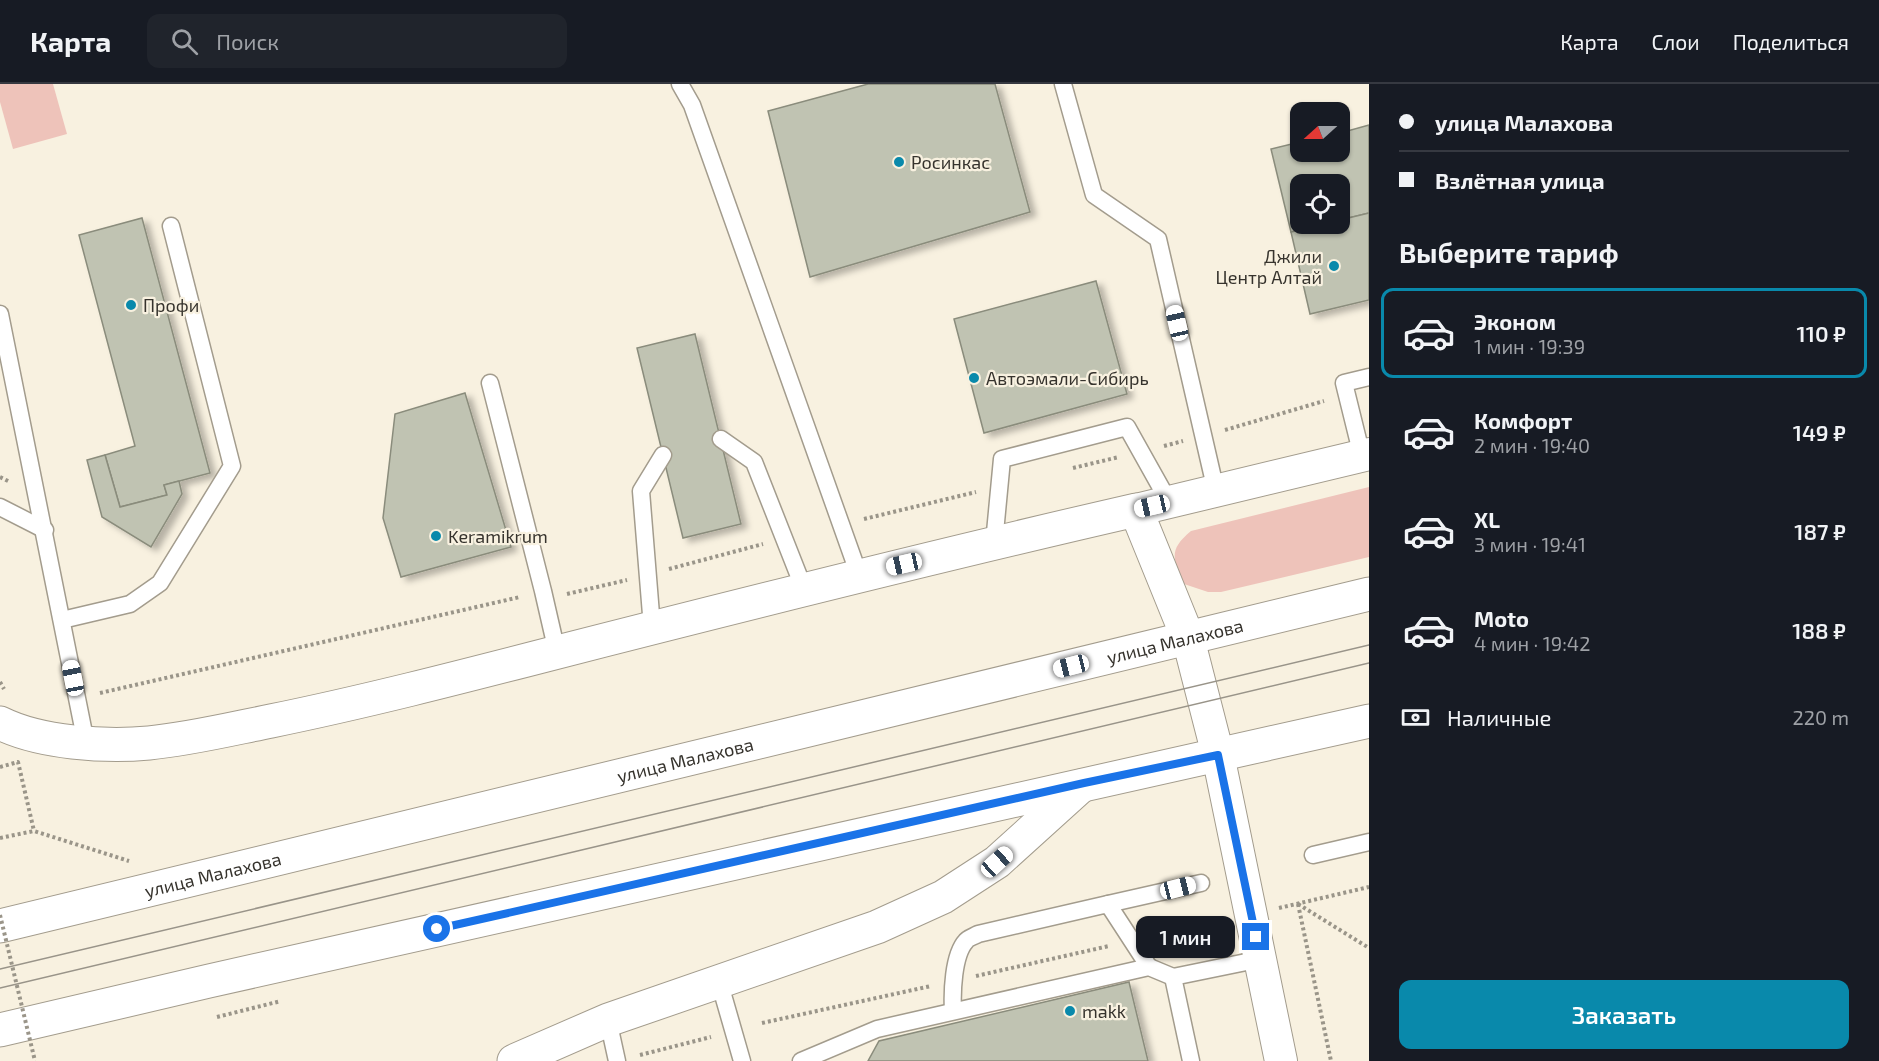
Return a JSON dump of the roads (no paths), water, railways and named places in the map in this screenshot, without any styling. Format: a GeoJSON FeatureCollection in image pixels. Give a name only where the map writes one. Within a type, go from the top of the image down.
{"type":"FeatureCollection","features":[{"type":"Feature","properties":{"kind":"main road"},"geometry":{"type":"LineString","coordinates":[[0,723],[12,729],[44,738],[86,743],[148,743],[222,731],[357,703],[859,575],[1136,510],[1188,638]]}},
{"type":"Feature","properties":{"kind":"main road","name":"улица Малахова"},"geometry":{"type":"LineString","coordinates":[[0,926],[1369,594]]}},
{"type":"Feature","properties":{"kind":"main road"},"geometry":{"type":"LineString","coordinates":[[0,1030],[220,978],[1369,721]]}},
{"type":"Feature","properties":{"kind":"main road"},"geometry":{"type":"LineString","coordinates":[[514,1061],[608,1020],[877,927],[943,897],[997,862],[1084,783]]}},
{"type":"Feature","properties":{"kind":"street"},"geometry":{"type":"LineString","coordinates":[[1136,510],[1366,455]]}},
{"type":"Feature","properties":{"kind":"street"},"geometry":{"type":"LineString","coordinates":[[1188,638],[1218,755],[1281,1061]]}},
{"type":"Feature","properties":{"kind":"lane"},"geometry":{"type":"LineString","coordinates":[[680,84],[692,105],[859,575]]}},
{"type":"Feature","properties":{"kind":"lane"},"geometry":{"type":"LineString","coordinates":[[1063,84],[1094,195],[1158,239],[1216,491]]}},
{"type":"Feature","properties":{"kind":"lane"},"geometry":{"type":"LineString","coordinates":[[62,620],[130,604],[160,583],[232,466],[171,226]]}},
{"type":"Feature","properties":{"kind":"lane"},"geometry":{"type":"LineString","coordinates":[[0,314],[86,743]]}},
{"type":"Feature","properties":{"kind":"lane"},"geometry":{"type":"LineString","coordinates":[[1366,455],[1344,383],[1369,377]]}},
{"type":"Feature","properties":{"kind":"lane"},"geometry":{"type":"LineString","coordinates":[[490,383],[557,652]]}},
{"type":"Feature","properties":{"kind":"lane"},"geometry":{"type":"LineString","coordinates":[[993,543],[1002,459],[1126,427],[1169,502]]}},
{"type":"Feature","properties":{"kind":"lane"},"geometry":{"type":"LineString","coordinates":[[720,439],[754,462],[804,589]]}},
{"type":"Feature","properties":{"kind":"lane"},"geometry":{"type":"LineString","coordinates":[[652,627],[641,491],[663,455]]}},
{"type":"Feature","properties":{"kind":"lane"},"geometry":{"type":"LineString","coordinates":[[0,507],[45,530]]}},
{"type":"Feature","properties":{"kind":"lane"},"geometry":{"type":"LineString","coordinates":[[1313,855],[1369,842]]}},
{"type":"Feature","properties":{"kind":"lane"},"geometry":{"type":"LineString","coordinates":[[953,1011],[952,981],[966,940],[978,934],[1201,883]]}},
{"type":"Feature","properties":{"kind":"lane"},"geometry":{"type":"LineString","coordinates":[[1108,904],[1149,968]]}},
{"type":"Feature","properties":{"kind":"lane"},"geometry":{"type":"LineString","coordinates":[[801,1061],[877,1029],[953,1011],[1149,968],[1173,977],[1261,959]]}},
{"type":"Feature","properties":{"kind":"lane"},"geometry":{"type":"LineString","coordinates":[[1173,977],[1191,1061]]}},
{"type":"Feature","properties":{"kind":"lane"},"geometry":{"type":"LineString","coordinates":[[718,981],[742,1061]]}},
{"type":"Feature","properties":{"kind":"lane"},"geometry":{"type":"LineString","coordinates":[[608,1020],[616,1061]]}},
{"type":"Feature","properties":{"kind":"tram line"},"geometry":{"type":"LineString","coordinates":[[0,969],[1369,645]]}},
{"type":"Feature","properties":{"kind":"tram line"},"geometry":{"type":"LineString","coordinates":[[0,988],[1369,663]]}},
{"type":"Feature","properties":{"kind":"place","name":"Росинкас"},"geometry":{"type":"Point","coordinates":[899,162]}},
{"type":"Feature","properties":{"kind":"place","name":"Джили Центр Алтай"},"geometry":{"type":"Point","coordinates":[1334,266]}},
{"type":"Feature","properties":{"kind":"place","name":"Профи"},"geometry":{"type":"Point","coordinates":[131,305]}},
{"type":"Feature","properties":{"kind":"place","name":"Автоэмали-Сибирь"},"geometry":{"type":"Point","coordinates":[974,378]}},
{"type":"Feature","properties":{"kind":"place","name":"Keramikrum"},"geometry":{"type":"Point","coordinates":[436,536]}},
{"type":"Feature","properties":{"kind":"place","name":"makk"},"geometry":{"type":"Point","coordinates":[1070,1011]}}]}
